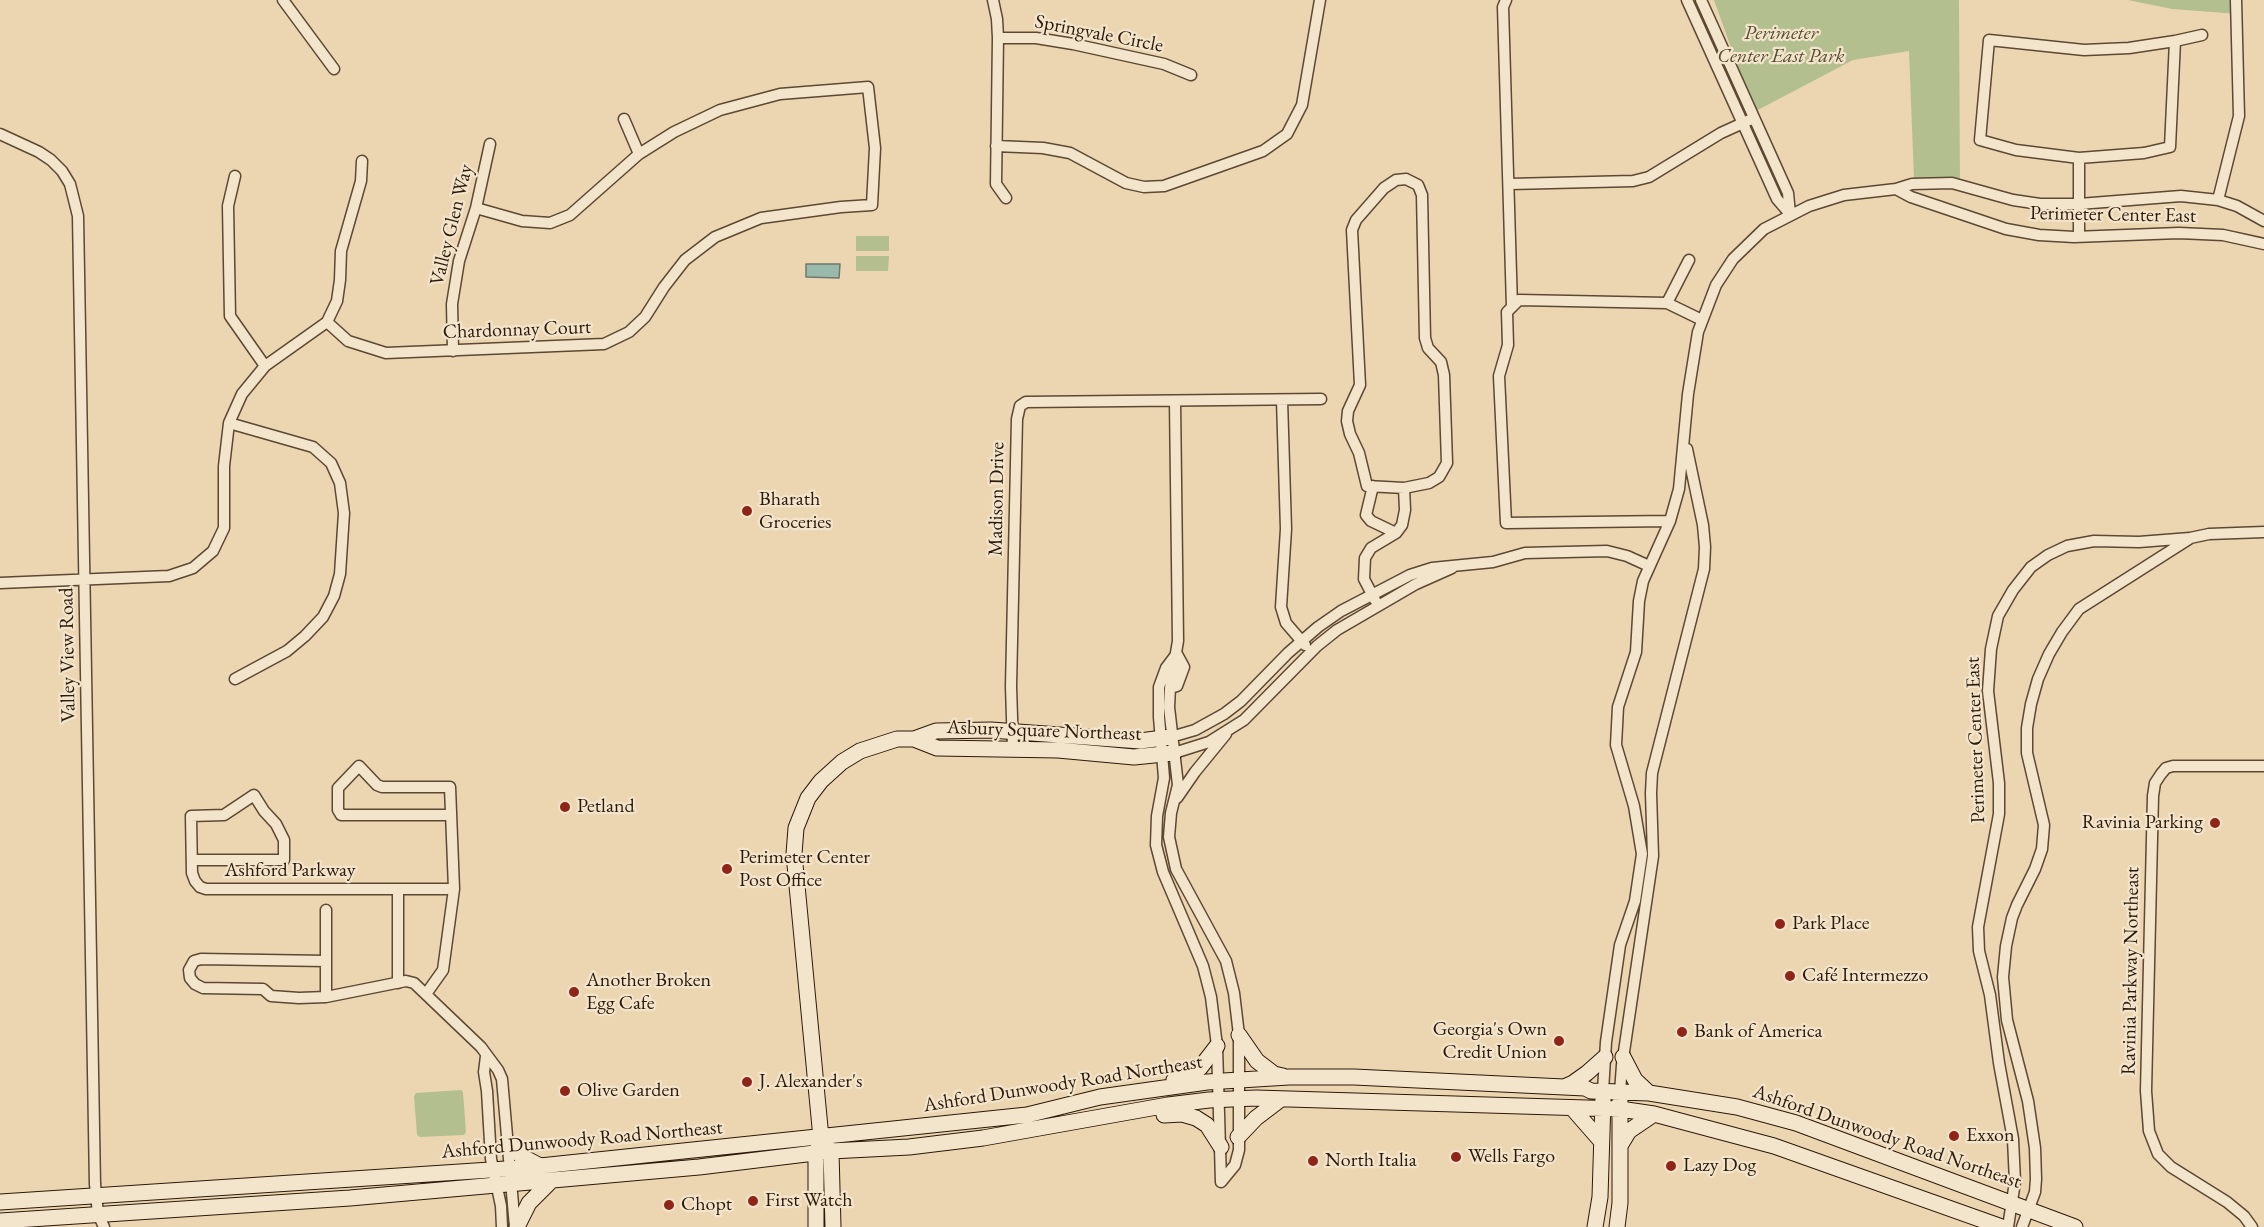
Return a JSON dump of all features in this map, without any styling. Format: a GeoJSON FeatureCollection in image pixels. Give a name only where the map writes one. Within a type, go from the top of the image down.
{"type":"FeatureCollection","features":[{"type":"Feature","properties":{"kind":"main road","name":"Asbury Square Northeast"},"geometry":{"type":"LineString","coordinates":[[821,1137],[794,854],[796,828],[808,798],[821,780],[842,762],[860,751],[897,740],[914,739],[936,730],[1012,732],[1140,741],[1166,738]]}},
{"type":"Feature","properties":{"kind":"main road","name":"Asbury Square Northeast"},"geometry":{"type":"LineString","coordinates":[[914,739],[937,748],[1012,749],[1134,757],[1168,754]]}},
{"type":"Feature","properties":{"kind":"main road"},"geometry":{"type":"LineString","coordinates":[[1239,1035],[1257,1061],[1274,1074],[1289,1077]]}},
{"type":"Feature","properties":{"kind":"main road"},"geometry":{"type":"LineString","coordinates":[[1060,1108],[1086,1095],[1114,1087],[1185,1077],[1200,1068],[1217,1046]]}},
{"type":"Feature","properties":{"kind":"main road"},"geometry":{"type":"LineString","coordinates":[[1562,1087],[1580,1079],[1605,1057]]}},
{"type":"Feature","properties":{"kind":"main road"},"geometry":{"type":"LineString","coordinates":[[1623,1057],[1630,1074],[1649,1093]]}},
{"type":"Feature","properties":{"kind":"main road","name":"Ashford Dunwoody Road Northeast"},"geometry":{"type":"LineString","coordinates":[[0,1221],[66,1216],[99,1223],[278,1204],[502,1177],[540,1166],[1027,1115],[1116,1094],[1219,1082],[1289,1077],[1354,1077],[1585,1088],[1591,1091],[1649,1093],[1715,1102],[1780,1118],[2075,1227]]}},
{"type":"Feature","properties":{"kind":"main road"},"geometry":{"type":"LineString","coordinates":[[1595,1227],[1600,1197],[1603,1091]]}},
{"type":"Feature","properties":{"kind":"main road"},"geometry":{"type":"LineString","coordinates":[[1617,1227],[1620,1203],[1620,1092]]}},
{"type":"Feature","properties":{"kind":"main road","name":"Ashford Dunwoody Road Northeast"},"geometry":{"type":"LineString","coordinates":[[0,1202],[502,1177],[550,1182],[831,1151],[955,1142],[1127,1112],[1219,1100],[1281,1099],[1620,1109],[1654,1114],[1774,1146],[2002,1227]]}},
{"type":"Feature","properties":{"kind":"main road"},"geometry":{"type":"LineString","coordinates":[[1238,1137],[1256,1118],[1281,1099]]}},
{"type":"Feature","properties":{"kind":"main road"},"geometry":{"type":"LineString","coordinates":[[1573,1109],[1601,1141]]}},
{"type":"Feature","properties":{"kind":"main road"},"geometry":{"type":"LineString","coordinates":[[1127,1112],[1139,1119],[1182,1114],[1196,1118],[1213,1132],[1221,1147]]}},
{"type":"Feature","properties":{"kind":"main road"},"geometry":{"type":"LineString","coordinates":[[1620,1147],[1629,1131],[1654,1114]]}},
{"type":"Feature","properties":{"kind":"main road"},"geometry":{"type":"LineString","coordinates":[[821,1137],[831,1151],[832,1227]]}},
{"type":"Feature","properties":{"kind":"main road"},"geometry":{"type":"LineString","coordinates":[[816,1227],[816,1154],[821,1137]]}},
{"type":"Feature","properties":{"kind":"main road"},"geometry":{"type":"LineString","coordinates":[[507,1142],[521,1156],[540,1166]]}},
{"type":"Feature","properties":{"kind":"main road"},"geometry":{"type":"LineString","coordinates":[[516,1227],[529,1203],[550,1182]]}},
{"type":"Feature","properties":{"kind":"main road"},"geometry":{"type":"LineString","coordinates":[[66,1216],[80,1227]]}},
{"type":"Feature","properties":{"kind":"street"},"geometry":{"type":"LineString","coordinates":[[283,0],[334,69]]}},
{"type":"Feature","properties":{"kind":"street"},"geometry":{"type":"LineString","coordinates":[[993,0],[998,38],[996,183],[1006,198]]}},
{"type":"Feature","properties":{"kind":"street"},"geometry":{"type":"LineString","coordinates":[[996,146],[1043,148],[1070,153],[1120,180],[1144,187],[1164,186],[1263,151],[1287,134],[1302,105],[1320,0]]}},
{"type":"Feature","properties":{"kind":"street"},"geometry":{"type":"LineString","coordinates":[[1506,0],[1503,7],[1512,307]]}},
{"type":"Feature","properties":{"kind":"street"},"geometry":{"type":"LineString","coordinates":[[1687,0],[1777,199],[1790,214]]}},
{"type":"Feature","properties":{"kind":"street"},"geometry":{"type":"LineString","coordinates":[[1701,0],[1788,193],[1790,214]]}},
{"type":"Feature","properties":{"kind":"street"},"geometry":{"type":"LineString","coordinates":[[2218,200],[2239,116],[2236,0]]}},
{"type":"Feature","properties":{"kind":"street"},"geometry":{"type":"LineString","coordinates":[[2175,40],[2170,147],[2144,153],[2079,158],[2016,150],[1980,140],[1989,40],[2084,50],[2129,48],[2202,35]]}},
{"type":"Feature","properties":{"kind":"street","name":"Springvale Circle"},"geometry":{"type":"LineString","coordinates":[[998,38],[1036,38],[1073,44],[1164,64],[1191,75]]}},
{"type":"Feature","properties":{"kind":"street","name":"Chardonnay Court"},"geometry":{"type":"LineString","coordinates":[[327,322],[348,341],[386,352],[604,344],[629,332],[645,317],[685,260],[715,237],[761,218],[872,205],[875,148],[868,87],[780,94],[720,110],[674,132],[639,154],[570,215],[550,223],[522,222],[476,208]]}},
{"type":"Feature","properties":{"kind":"street"},"geometry":{"type":"LineString","coordinates":[[1510,183],[1633,182],[1649,177],[1721,133],[1754,118]]}},
{"type":"Feature","properties":{"kind":"street"},"geometry":{"type":"LineString","coordinates":[[624,119],[639,154]]}},
{"type":"Feature","properties":{"kind":"street","name":"Valley View Road"},"geometry":{"type":"LineString","coordinates":[[0,134],[51,160],[62,171],[70,184],[75,200],[79,235],[96,1197],[99,1223]]}},
{"type":"Feature","properties":{"kind":"street","name":"Valley Glen Way"},"geometry":{"type":"LineString","coordinates":[[453,351],[452,304],[459,261],[476,208],[490,144]]}},
{"type":"Feature","properties":{"kind":"street"},"geometry":{"type":"LineString","coordinates":[[2079,158],[2079,236]]}},
{"type":"Feature","properties":{"kind":"street"},"geometry":{"type":"LineString","coordinates":[[0,583],[169,576],[193,568],[213,552],[224,528],[225,466],[229,423],[242,394],[265,366],[327,322],[337,301],[341,251],[361,182],[362,161]]}},
{"type":"Feature","properties":{"kind":"street"},"geometry":{"type":"LineString","coordinates":[[235,177],[228,206],[230,316],[265,366]]}},
{"type":"Feature","properties":{"kind":"street"},"geometry":{"type":"LineString","coordinates":[[1406,179],[1418,185],[1422,195],[1425,338],[1428,348],[1441,362],[1444,375],[1447,463],[1443,473],[1434,480],[1404,488],[1367,486],[1359,453],[1347,421],[1348,411],[1360,384],[1352,230],[1356,220],[1384,188],[1396,180],[1406,179]]}},
{"type":"Feature","properties":{"kind":"street","name":"Perimeter Center East"},"geometry":{"type":"LineString","coordinates":[[1603,1091],[1605,1057],[1623,933],[1635,901],[1641,863],[1641,842],[1632,799],[1618,753],[1616,718],[1620,697],[1636,652],[1639,601],[1649,566],[1670,521],[1679,489],[1688,394],[1702,320],[1716,285],[1733,259],[1764,229],[1790,214],[1844,195],[1896,189],[1912,183],[1952,183],[2013,200],[2040,204],[2079,204],[2181,196],[2218,200],[2237,206],[2264,221]]}},
{"type":"Feature","properties":{"kind":"street","name":"Perimeter Center East"},"geometry":{"type":"LineString","coordinates":[[1896,189],[1911,197],[2006,229],[2039,235],[2179,233],[2223,235],[2264,244]]}},
{"type":"Feature","properties":{"kind":"street"},"geometry":{"type":"LineString","coordinates":[[1667,303],[1689,260]]}},
{"type":"Feature","properties":{"kind":"street"},"geometry":{"type":"LineString","coordinates":[[1670,521],[1506,523],[1499,376],[1508,345],[1508,312],[1519,300],[1667,303],[1702,320]]}},
{"type":"Feature","properties":{"kind":"street","name":"Madison Drive"},"geometry":{"type":"LineString","coordinates":[[1012,749],[1017,419],[1020,406],[1026,402],[1321,399]]}},
{"type":"Feature","properties":{"kind":"street"},"geometry":{"type":"LineString","coordinates":[[1282,400],[1286,529],[1282,615],[1289,628],[1311,652]]}},
{"type":"Feature","properties":{"kind":"street"},"geometry":{"type":"LineString","coordinates":[[1166,738],[1170,688],[1177,654],[1175,401]]}},
{"type":"Feature","properties":{"kind":"street"},"geometry":{"type":"LineString","coordinates":[[229,423],[314,447],[331,462],[340,483],[344,513],[340,574],[334,596],[323,618],[287,651],[236,679]]}},
{"type":"Feature","properties":{"kind":"street","name":"Perimeter Center East"},"geometry":{"type":"LineString","coordinates":[[1620,1092],[1653,848],[1652,773],[1702,580],[1705,557],[1703,525],[1685,440]]}},
{"type":"Feature","properties":{"kind":"street"},"geometry":{"type":"LineString","coordinates":[[1373,486],[1366,515],[1371,521],[1396,533]]}},
{"type":"Feature","properties":{"kind":"street"},"geometry":{"type":"LineString","coordinates":[[1378,606],[1364,579],[1365,558],[1371,548],[1396,533],[1404,518],[1404,488]]}},
{"type":"Feature","properties":{"kind":"street","name":"Perimeter Center East"},"geometry":{"type":"LineString","coordinates":[[2008,1227],[2015,1182],[2013,1139],[1987,980],[1979,951],[1978,927],[1999,814],[1999,783],[1988,691],[1991,649],[1998,616],[2024,573],[2042,558],[2061,548],[2094,541],[2139,542],[2190,538],[2209,534],[2264,532]]}},
{"type":"Feature","properties":{"kind":"street","name":"Perimeter Center East"},"geometry":{"type":"LineString","coordinates":[[2022,1227],[2029,1210],[2036,1179],[2035,1148],[2028,1101],[2004,1003],[2004,959],[2008,932],[2017,905],[2036,869],[2042,849],[2044,825],[2027,753],[2030,710],[2038,679],[2062,632],[2079,609],[2190,538]]}},
{"type":"Feature","properties":{"kind":"street"},"geometry":{"type":"LineString","coordinates":[[1166,738],[1206,724],[1230,710],[1302,640],[1341,611],[1397,580],[1424,570],[1498,561],[1525,553],[1601,551],[1621,554],[1649,566]]}},
{"type":"Feature","properties":{"kind":"street"},"geometry":{"type":"LineString","coordinates":[[1168,754],[1202,745],[1229,730],[1258,708],[1330,635],[1416,584],[1458,565]]}},
{"type":"Feature","properties":{"kind":"street"},"geometry":{"type":"LineString","coordinates":[[1168,754],[1157,816],[1156,845],[1163,872],[1203,966],[1211,997],[1219,1082],[1221,1182],[1237,1161],[1239,1035],[1228,968],[1174,863],[1169,837],[1178,785],[1168,754],[1159,687],[1166,668],[1177,654]]}},
{"type":"Feature","properties":{"kind":"street"},"geometry":{"type":"LineString","coordinates":[[1174,803],[1195,772],[1229,730]]}},
{"type":"Feature","properties":{"kind":"street"},"geometry":{"type":"LineString","coordinates":[[426,994],[443,970],[454,889],[450,787],[382,787],[377,785],[359,766],[338,788],[338,810],[341,815],[450,815]]}},
{"type":"Feature","properties":{"kind":"street","name":"Ravinia Parkway Northeast"},"geometry":{"type":"LineString","coordinates":[[2252,1226],[2227,1202],[2171,1167],[2158,1154],[2149,1131],[2146,1091],[2153,796],[2155,783],[2161,774],[2166,768],[2173,766],[2264,766]]}},
{"type":"Feature","properties":{"kind":"street","name":"Ashford Parkway"},"geometry":{"type":"LineString","coordinates":[[192,860],[284,860],[284,840],[276,824],[254,795],[225,815],[191,816],[192,873],[195,881],[206,889],[454,889]]}},
{"type":"Feature","properties":{"kind":"street"},"geometry":{"type":"LineString","coordinates":[[1632,799],[1638,802],[1641,810],[1650,876]]}},
{"type":"Feature","properties":{"kind":"street"},"geometry":{"type":"LineString","coordinates":[[398,889],[398,983]]}},
{"type":"Feature","properties":{"kind":"street","name":"Ashford Parkway"},"geometry":{"type":"LineString","coordinates":[[326,910],[326,997]]}},
{"type":"Feature","properties":{"kind":"street"},"geometry":{"type":"LineString","coordinates":[[1619,958],[1628,966],[1632,976],[1633,997]]}},
{"type":"Feature","properties":{"kind":"street"},"geometry":{"type":"LineString","coordinates":[[326,961],[201,959],[194,961],[189,970],[190,978],[203,988],[263,988],[271,996],[299,998],[326,997],[406,981],[414,983],[481,1047],[502,1079],[507,1142],[502,1177],[502,1227]]}},
{"type":"Feature","properties":{"kind":"street"},"geometry":{"type":"LineString","coordinates":[[2004,1003],[1999,1019],[1994,1023],[2005,1029],[2012,1042]]}},
{"type":"Feature","properties":{"kind":"street"},"geometry":{"type":"LineString","coordinates":[[486,1056],[484,1072],[502,1177],[516,1227]]}},
{"type":"Feature","properties":{"kind":"street"},"geometry":{"type":"LineString","coordinates":[[2252,1226],[2264,1221]]}},
{"type":"Feature","properties":{"kind":"green space","name":"Perimeter Center East Park"},"geometry":{"type":"Polygon","coordinates":[[[1714,0],[1959,0],[1960,185],[1914,179],[1909,51],[1853,60],[1754,112],[1714,0]]]}},
{"type":"Feature","properties":{"kind":"green space"},"geometry":{"type":"Polygon","coordinates":[[[2128,0],[2236,0],[2238,14],[2172,9],[2128,0]]]}},
{"type":"Feature","properties":{"kind":"green space"},"geometry":{"type":"Polygon","coordinates":[[[856,236],[889,236],[889,251],[856,251],[856,236]]]}},
{"type":"Feature","properties":{"kind":"green space"},"geometry":{"type":"Polygon","coordinates":[[[856,256],[889,256],[888,271],[856,271],[856,256]]]}},
{"type":"Feature","properties":{"kind":"green space"},"geometry":{"type":"Polygon","coordinates":[[[461,1090],[466,1132],[464,1135],[420,1137],[417,1135],[414,1096],[416,1093],[461,1090]]]}},
{"type":"Feature","properties":{"kind":"shaded area"},"geometry":{"type":"Polygon","coordinates":[[[806,264],[840,264],[839,278],[806,277],[806,264]]]}},
{"type":"Feature","properties":{"kind":"place","name":"Bharath Groceries"},"geometry":{"type":"Point","coordinates":[747,511]}},
{"type":"Feature","properties":{"kind":"place","name":"Petland"},"geometry":{"type":"Point","coordinates":[565,807]}},
{"type":"Feature","properties":{"kind":"place","name":"Ravinia Parking"},"geometry":{"type":"Point","coordinates":[2215,823]}},
{"type":"Feature","properties":{"kind":"place","name":"Perimeter Center Post Office"},"geometry":{"type":"Point","coordinates":[727,869]}},
{"type":"Feature","properties":{"kind":"place","name":"Park Place"},"geometry":{"type":"Point","coordinates":[1780,924]}},
{"type":"Feature","properties":{"kind":"place","name":"Café Intermezzo"},"geometry":{"type":"Point","coordinates":[1790,976]}},
{"type":"Feature","properties":{"kind":"place","name":"Another Broken Egg Cafe"},"geometry":{"type":"Point","coordinates":[574,992]}},
{"type":"Feature","properties":{"kind":"place","name":"Bank of America"},"geometry":{"type":"Point","coordinates":[1682,1032]}},
{"type":"Feature","properties":{"kind":"place","name":"Georgia's Own Credit Union"},"geometry":{"type":"Point","coordinates":[1559,1041]}},
{"type":"Feature","properties":{"kind":"place","name":"J. Alexander's"},"geometry":{"type":"Point","coordinates":[747,1082]}},
{"type":"Feature","properties":{"kind":"place","name":"Olive Garden"},"geometry":{"type":"Point","coordinates":[565,1091]}},
{"type":"Feature","properties":{"kind":"place","name":"Exxon"},"geometry":{"type":"Point","coordinates":[1954,1136]}},
{"type":"Feature","properties":{"kind":"place","name":"Wells Fargo"},"geometry":{"type":"Point","coordinates":[1456,1157]}},
{"type":"Feature","properties":{"kind":"place","name":"North Italia"},"geometry":{"type":"Point","coordinates":[1313,1161]}},
{"type":"Feature","properties":{"kind":"place","name":"Lazy Dog"},"geometry":{"type":"Point","coordinates":[1671,1166]}},
{"type":"Feature","properties":{"kind":"place","name":"First Watch"},"geometry":{"type":"Point","coordinates":[753,1201]}},
{"type":"Feature","properties":{"kind":"place","name":"Chopt"},"geometry":{"type":"Point","coordinates":[669,1205]}}]}
